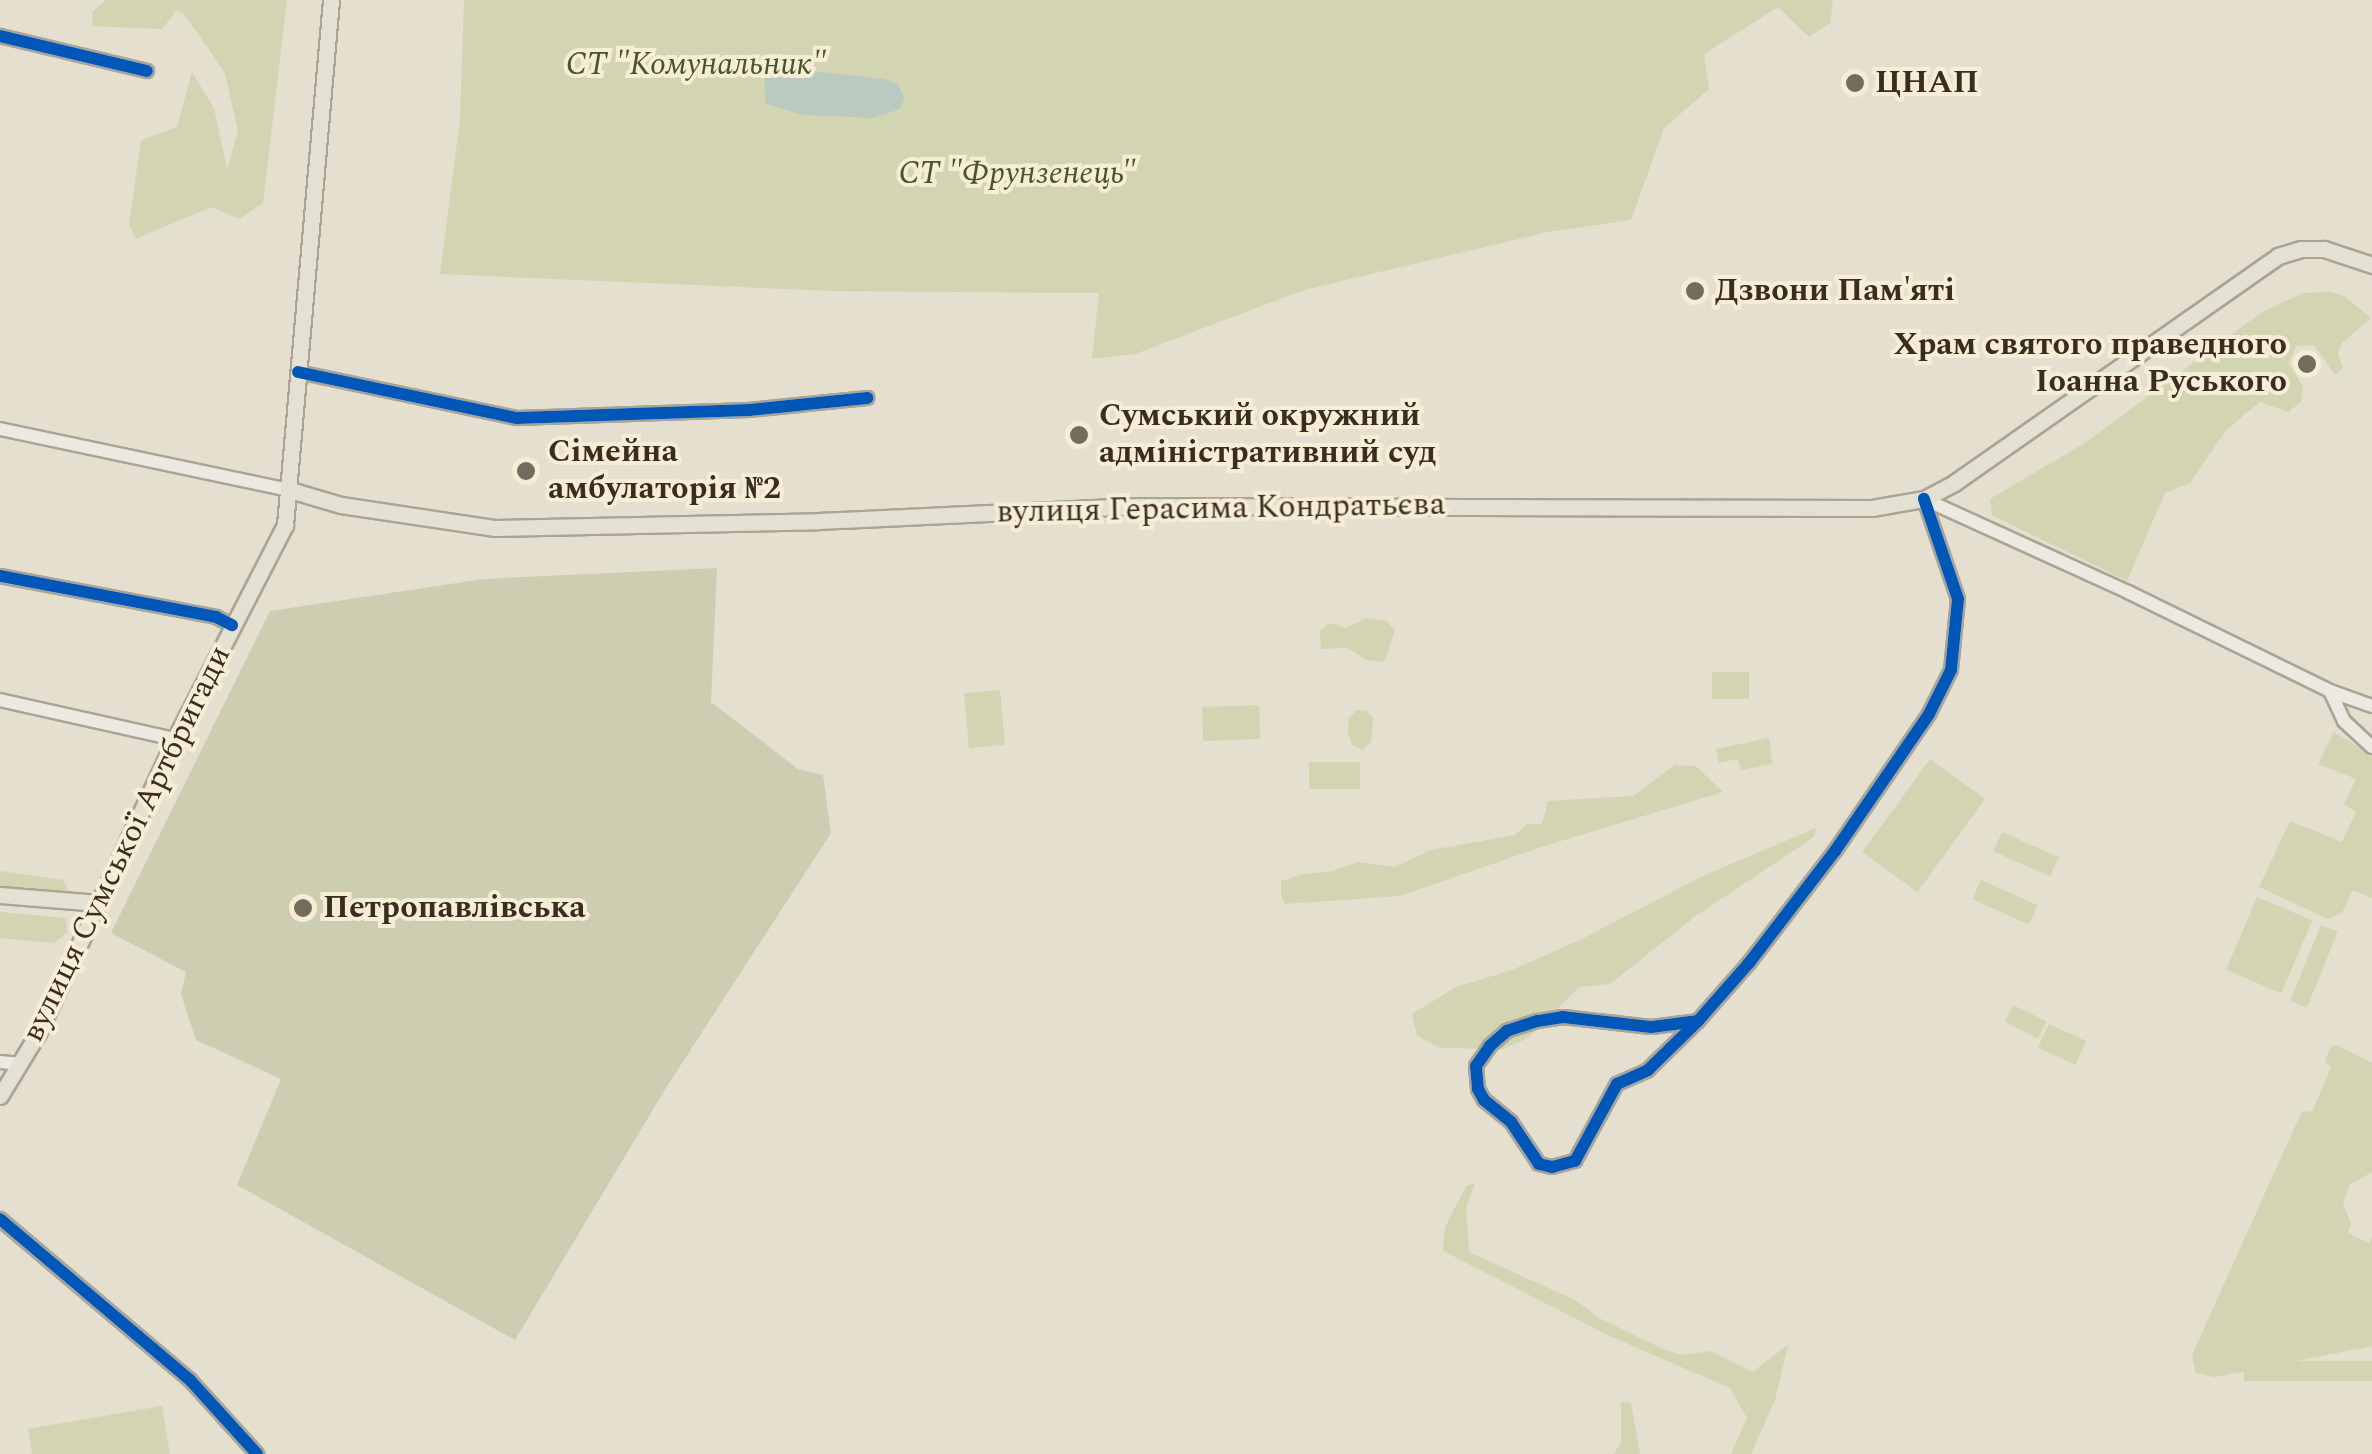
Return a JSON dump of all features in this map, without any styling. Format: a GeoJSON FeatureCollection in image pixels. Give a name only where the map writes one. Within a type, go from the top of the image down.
{"type":"FeatureCollection","features":[{"type":"Feature","properties":{"kind":"main road","name":"вулиця Сумської Артбригади"},"geometry":{"type":"LineString","coordinates":[[0,1096],[22,1064],[175,739],[285,525],[332,0]]}},
{"type":"Feature","properties":{"kind":"main road","name":"вулиця Герасима Кондратьєва"},"geometry":{"type":"LineString","coordinates":[[290,490],[341,505],[495,528],[804,521],[1136,506],[1827,510],[1924,499],[1954,483],[2278,256],[2302,249],[2324,249],[2372,265]]}},
{"type":"Feature","properties":{"kind":"main road"},"geometry":{"type":"LineString","coordinates":[[0,894],[99,903]]}},
{"type":"Feature","properties":{"kind":"street"},"geometry":{"type":"LineString","coordinates":[[0,36],[147,72]]}},
{"type":"Feature","properties":{"kind":"street"},"geometry":{"type":"LineString","coordinates":[[298,372],[517,418],[749,410],[867,398]]}},
{"type":"Feature","properties":{"kind":"street","name":"вулиця Герасима Кондратьєва"},"geometry":{"type":"LineString","coordinates":[[0,429],[290,490]]}},
{"type":"Feature","properties":{"kind":"street"},"geometry":{"type":"LineString","coordinates":[[1924,499],[2128,592],[2330,692],[2372,706]]}},
{"type":"Feature","properties":{"kind":"street"},"geometry":{"type":"LineString","coordinates":[[1698,1021],[1650,1027],[1563,1016],[1537,1021],[1507,1031],[1490,1046],[1476,1066],[1478,1089],[1484,1100],[1511,1122],[1539,1164],[1562,1165],[1583,1151],[1617,1084],[1648,1070],[1698,1021],[1750,963],[1929,714],[1950,670],[1958,600],[1924,499]]}},
{"type":"Feature","properties":{"kind":"street"},"geometry":{"type":"LineString","coordinates":[[0,576],[216,618],[232,625]]}},
{"type":"Feature","properties":{"kind":"street"},"geometry":{"type":"LineString","coordinates":[[2330,692],[2344,722],[2372,747]]}},
{"type":"Feature","properties":{"kind":"street"},"geometry":{"type":"LineString","coordinates":[[0,700],[175,739]]}},
{"type":"Feature","properties":{"kind":"street"},"geometry":{"type":"LineString","coordinates":[[0,1062],[22,1064]]}},
{"type":"Feature","properties":{"kind":"street"},"geometry":{"type":"LineString","coordinates":[[0,1219],[190,1380],[257,1454]]}},
{"type":"Feature","properties":{"kind":"green space"},"geometry":{"type":"Polygon","coordinates":[[[106,0],[287,0],[263,203],[239,219],[211,207],[136,239],[129,224],[141,140],[177,127],[192,72],[214,108],[227,170],[238,131],[225,73],[185,15],[177,10],[162,29],[93,26],[92,12],[106,0]]]}},
{"type":"Feature","properties":{"kind":"green space"},"geometry":{"type":"Polygon","coordinates":[[[464,0],[1833,0],[1830,23],[1809,37],[1778,7],[1704,54],[1709,89],[1664,128],[1631,220],[1548,232],[1304,290],[1135,354],[1092,359],[1099,293],[833,291],[440,274],[460,120],[464,0]]]}},
{"type":"Feature","properties":{"kind":"green space"},"geometry":{"type":"Polygon","coordinates":[[[2303,293],[2344,296],[2371,318],[2342,343],[2338,354],[2343,368],[2335,375],[2314,345],[2296,346],[2289,363],[2303,387],[2301,402],[2288,412],[2260,402],[2226,430],[2190,483],[2165,493],[2127,581],[1992,515],[1990,499],[2088,441],[2262,312],[2303,293]]]}},
{"type":"Feature","properties":{"kind":"green space"},"geometry":{"type":"Polygon","coordinates":[[[717,568],[711,702],[798,769],[823,775],[831,833],[666,1088],[515,1340],[237,1185],[281,1079],[196,1040],[181,994],[186,972],[111,933],[270,611],[484,579],[717,568]]]}},
{"type":"Feature","properties":{"kind":"green space"},"geometry":{"type":"Polygon","coordinates":[[[1367,618],[1387,621],[1395,631],[1384,662],[1367,660],[1347,648],[1321,649],[1320,631],[1329,623],[1346,628],[1367,618]]]}},
{"type":"Feature","properties":{"kind":"green space"},"geometry":{"type":"Polygon","coordinates":[[[1712,672],[1749,672],[1749,699],[1712,699],[1712,672]]]}},
{"type":"Feature","properties":{"kind":"green space"},"geometry":{"type":"Polygon","coordinates":[[[1000,690],[1005,745],[969,748],[964,693],[1000,690]]]}},
{"type":"Feature","properties":{"kind":"green space"},"geometry":{"type":"Polygon","coordinates":[[[1259,705],[1260,739],[1203,741],[1202,707],[1259,705]]]}},
{"type":"Feature","properties":{"kind":"green space"},"geometry":{"type":"Polygon","coordinates":[[[1357,710],[1366,710],[1373,718],[1371,742],[1362,750],[1352,745],[1348,732],[1349,717],[1357,710]]]}},
{"type":"Feature","properties":{"kind":"green space"},"geometry":{"type":"Polygon","coordinates":[[[2334,732],[2372,755],[2372,898],[2353,890],[2342,913],[2328,919],[2259,887],[2290,821],[2342,842],[2356,812],[2344,804],[2356,779],[2318,764],[2334,732]]]}},
{"type":"Feature","properties":{"kind":"green space"},"geometry":{"type":"Polygon","coordinates":[[[1769,738],[1772,764],[1741,770],[1738,759],[1719,763],[1716,749],[1769,738]]]}},
{"type":"Feature","properties":{"kind":"green space"},"geometry":{"type":"Polygon","coordinates":[[[1930,759],[1985,799],[1917,892],[1862,852],[1930,759]]]}},
{"type":"Feature","properties":{"kind":"green space"},"geometry":{"type":"Polygon","coordinates":[[[1309,762],[1360,762],[1360,789],[1309,789],[1309,762]]]}},
{"type":"Feature","properties":{"kind":"green space"},"geometry":{"type":"Polygon","coordinates":[[[1675,765],[1696,766],[1723,792],[1541,847],[1400,896],[1285,904],[1281,895],[1281,881],[1304,874],[1333,871],[1358,862],[1395,867],[1431,850],[1515,835],[1527,824],[1542,824],[1548,801],[1633,796],[1675,765]]]}},
{"type":"Feature","properties":{"kind":"green space"},"geometry":{"type":"Polygon","coordinates":[[[1816,828],[1814,837],[1697,915],[1610,984],[1579,987],[1528,1038],[1503,1049],[1440,1048],[1417,1036],[1412,1014],[1456,987],[1512,970],[1580,940],[1703,876],[1816,828]]]}},
{"type":"Feature","properties":{"kind":"green space"},"geometry":{"type":"Polygon","coordinates":[[[2002,832],[2059,857],[2050,876],[1993,851],[2002,832]]]}},
{"type":"Feature","properties":{"kind":"green space"},"geometry":{"type":"Polygon","coordinates":[[[0,871],[63,880],[69,892],[64,897],[0,891],[0,871]]]}},
{"type":"Feature","properties":{"kind":"green space"},"geometry":{"type":"Polygon","coordinates":[[[1981,880],[2038,905],[2029,924],[1972,899],[1981,880]]]}},
{"type":"Feature","properties":{"kind":"green space"},"geometry":{"type":"Polygon","coordinates":[[[2257,897],[2312,920],[2281,993],[2226,970],[2257,897]]]}},
{"type":"Feature","properties":{"kind":"green space"},"geometry":{"type":"Polygon","coordinates":[[[0,912],[66,918],[67,933],[54,943],[0,938],[0,912]]]}},
{"type":"Feature","properties":{"kind":"green space"},"geometry":{"type":"Polygon","coordinates":[[[2321,925],[2338,932],[2307,1008],[2290,1001],[2321,925]]]}},
{"type":"Feature","properties":{"kind":"green space"},"geometry":{"type":"Polygon","coordinates":[[[2013,1005],[2046,1021],[2038,1038],[2005,1022],[2013,1005]]]}},
{"type":"Feature","properties":{"kind":"green space"},"geometry":{"type":"Polygon","coordinates":[[[2049,1024],[2086,1041],[2075,1065],[2038,1048],[2049,1024]]]}},
{"type":"Feature","properties":{"kind":"green space"},"geometry":{"type":"Polygon","coordinates":[[[2331,1046],[2372,1063],[2372,1172],[2350,1184],[2343,1203],[2351,1224],[2348,1233],[2369,1243],[2372,1237],[2372,1346],[2215,1377],[2196,1373],[2192,1355],[2302,1111],[2312,1112],[2331,1067],[2325,1062],[2331,1046]]]}},
{"type":"Feature","properties":{"kind":"green space"},"geometry":{"type":"Polygon","coordinates":[[[1475,1183],[1466,1208],[1469,1252],[1577,1301],[1599,1318],[1665,1350],[1683,1355],[1710,1351],[1752,1372],[1788,1345],[1775,1400],[1751,1454],[1731,1454],[1747,1418],[1730,1388],[1612,1337],[1443,1251],[1445,1227],[1466,1186],[1475,1183]]]}},
{"type":"Feature","properties":{"kind":"green space"},"geometry":{"type":"Polygon","coordinates":[[[2244,1361],[2372,1361],[2372,1381],[2244,1381],[2244,1361]]]}},
{"type":"Feature","properties":{"kind":"green space"},"geometry":{"type":"Polygon","coordinates":[[[1621,1402],[1631,1403],[1640,1454],[1614,1454],[1621,1442],[1621,1402]]]}},
{"type":"Feature","properties":{"kind":"green space"},"geometry":{"type":"Polygon","coordinates":[[[162,1406],[170,1454],[32,1454],[28,1429],[162,1406]]]}},
{"type":"Feature","properties":{"kind":"shaded area"},"geometry":{"type":"Polygon","coordinates":[[[775,67],[884,79],[898,84],[904,98],[900,109],[873,118],[804,115],[766,104],[764,76],[775,67]]]}},
{"type":"Feature","properties":{"kind":"cycle path"},"geometry":{"type":"LineString","coordinates":[[0,36],[147,71]]}},
{"type":"Feature","properties":{"kind":"cycle path"},"geometry":{"type":"LineString","coordinates":[[298,372],[517,418],[749,410],[867,398]]}},
{"type":"Feature","properties":{"kind":"cycle path"},"geometry":{"type":"LineString","coordinates":[[1698,1021],[1651,1027],[1563,1017],[1537,1021],[1507,1031],[1490,1046],[1476,1066],[1478,1089],[1484,1100],[1511,1122],[1539,1164],[1552,1167],[1575,1161],[1617,1084],[1648,1070],[1698,1021],[1749,963],[1835,851],[1929,714],[1951,670],[1958,599],[1924,499]]}},
{"type":"Feature","properties":{"kind":"cycle path"},"geometry":{"type":"LineString","coordinates":[[0,576],[216,617],[232,625]]}},
{"type":"Feature","properties":{"kind":"cycle path"},"geometry":{"type":"LineString","coordinates":[[0,1219],[190,1380],[257,1454]]}},
{"type":"Feature","properties":{"kind":"place","name":"ЦНАП"},"geometry":{"type":"Point","coordinates":[1855,83]}},
{"type":"Feature","properties":{"kind":"place","name":"Дзвони Пам'яті"},"geometry":{"type":"Point","coordinates":[1695,291]}},
{"type":"Feature","properties":{"kind":"place","name":"Храм святого праведного Іоанна Руського"},"geometry":{"type":"Point","coordinates":[2307,364]}},
{"type":"Feature","properties":{"kind":"place","name":"Сумський окружний адміністративний суд"},"geometry":{"type":"Point","coordinates":[1079,435]}},
{"type":"Feature","properties":{"kind":"place","name":"Сімейна амбулаторія №2"},"geometry":{"type":"Point","coordinates":[526,471]}},
{"type":"Feature","properties":{"kind":"place","name":"Петропавлівська"},"geometry":{"type":"Point","coordinates":[303,908]}},
{"type":"Feature","properties":{"kind":"park label","name":"СТ \"Комунальник\""},"geometry":{"type":"Point","coordinates":[696,65]}},
{"type":"Feature","properties":{"kind":"park label","name":"СТ \"Фрунзенець\""},"geometry":{"type":"Point","coordinates":[1017,174]}}]}
